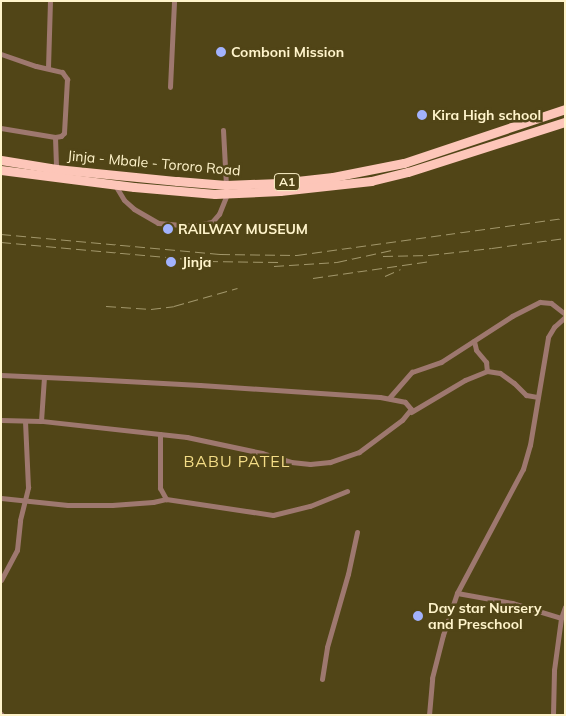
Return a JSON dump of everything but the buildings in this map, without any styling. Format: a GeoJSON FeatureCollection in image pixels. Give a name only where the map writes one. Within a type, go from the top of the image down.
{"type":"FeatureCollection","features":[{"type":"Feature","properties":{"kind":"highway","name":"Jinja - Mbale - Tororo Road"},"geometry":{"type":"LineString","coordinates":[[1,160],[56,169],[226,189],[333,177],[404,163],[565,110]]}},
{"type":"Feature","properties":{"kind":"highway","name":"Jinja - Mbale - Tororo Road"},"geometry":{"type":"LineString","coordinates":[[1,170],[114,185],[280,191],[371,181],[408,172],[565,122]]}},
{"type":"Feature","properties":{"kind":"street"},"geometry":{"type":"LineString","coordinates":[[48,68],[50,1]]}},
{"type":"Feature","properties":{"kind":"street"},"geometry":{"type":"LineString","coordinates":[[170,87],[174,1]]}},
{"type":"Feature","properties":{"kind":"street"},"geometry":{"type":"LineString","coordinates":[[1,54],[62,72],[67,79],[64,133],[55,137],[1,128]]}},
{"type":"Feature","properties":{"kind":"street"},"geometry":{"type":"LineString","coordinates":[[114,185],[124,200],[134,209],[158,223],[193,226],[212,222],[219,214],[226,189],[223,130]]}},
{"type":"Feature","properties":{"kind":"street"},"geometry":{"type":"LineString","coordinates":[[55,137],[56,169]]}},
{"type":"Feature","properties":{"kind":"street"},"geometry":{"type":"LineString","coordinates":[[389,398],[412,372],[422,367],[434,366],[512,316],[540,302],[551,303],[565,316],[554,327],[548,337],[530,445],[517,483],[457,593],[436,655],[429,715]]}},
{"type":"Feature","properties":{"kind":"street"},"geometry":{"type":"LineString","coordinates":[[474,341],[476,350],[486,362],[487,371]]}},
{"type":"Feature","properties":{"kind":"street"},"geometry":{"type":"LineString","coordinates":[[1,420],[41,421],[213,441],[291,462],[310,464],[330,462],[359,452],[420,404],[471,377],[487,371],[500,374],[514,383],[526,395],[537,398]]}},
{"type":"Feature","properties":{"kind":"street"},"geometry":{"type":"LineString","coordinates":[[1,375],[389,398],[420,404]]}},
{"type":"Feature","properties":{"kind":"street"},"geometry":{"type":"LineString","coordinates":[[41,421],[44,377]]}},
{"type":"Feature","properties":{"kind":"street"},"geometry":{"type":"LineString","coordinates":[[405,402],[411,407],[411,412]]}},
{"type":"Feature","properties":{"kind":"street"},"geometry":{"type":"LineString","coordinates":[[1,580],[17,550],[28,487],[25,421]]}},
{"type":"Feature","properties":{"kind":"street"},"geometry":{"type":"LineString","coordinates":[[160,434],[160,488],[166,499]]}},
{"type":"Feature","properties":{"kind":"street"},"geometry":{"type":"LineString","coordinates":[[1,498],[68,505],[112,505],[154,502],[166,499],[273,515],[310,506],[347,492]]}},
{"type":"Feature","properties":{"kind":"street"},"geometry":{"type":"LineString","coordinates":[[322,679],[327,647],[348,574],[357,532]]}},
{"type":"Feature","properties":{"kind":"street"},"geometry":{"type":"LineString","coordinates":[[457,593],[512,603],[560,618]]}},
{"type":"Feature","properties":{"kind":"street"},"geometry":{"type":"LineString","coordinates":[[553,715],[554,670],[560,618],[565,607]]}},
{"type":"Feature","properties":{"kind":"railway"},"geometry":{"type":"LineString","coordinates":[[1,234],[220,254],[297,255],[565,218]]}},
{"type":"Feature","properties":{"kind":"railway"},"geometry":{"type":"LineString","coordinates":[[383,256],[429,255],[565,238]]}},
{"type":"Feature","properties":{"kind":"railway"},"geometry":{"type":"LineString","coordinates":[[1,242],[208,261],[280,262]]}},
{"type":"Feature","properties":{"kind":"railway"},"geometry":{"type":"LineString","coordinates":[[274,266],[337,262],[392,250]]}},
{"type":"Feature","properties":{"kind":"railway"},"geometry":{"type":"LineString","coordinates":[[313,278],[431,261]]}},
{"type":"Feature","properties":{"kind":"railway"},"geometry":{"type":"LineString","coordinates":[[385,276],[401,269]]}},
{"type":"Feature","properties":{"kind":"railway"},"geometry":{"type":"LineString","coordinates":[[106,306],[151,309],[174,306],[237,288]]}},
{"type":"Feature","properties":{"kind":"place","name":"Comboni Mission"},"geometry":{"type":"Point","coordinates":[221,52]}},
{"type":"Feature","properties":{"kind":"place","name":"Kira High school"},"geometry":{"type":"Point","coordinates":[422,115]}},
{"type":"Feature","properties":{"kind":"place","name":"RAILWAY MUSEUM"},"geometry":{"type":"Point","coordinates":[168,229]}},
{"type":"Feature","properties":{"kind":"place","name":"Jinja"},"geometry":{"type":"Point","coordinates":[171,262]}},
{"type":"Feature","properties":{"kind":"place","name":"Day star Nursery and Preschool"},"geometry":{"type":"Point","coordinates":[418,616]}},
{"type":"Feature","properties":{"kind":"district","name":"BABU PATEL"},"geometry":{"type":"Point","coordinates":[237,461]}}]}
